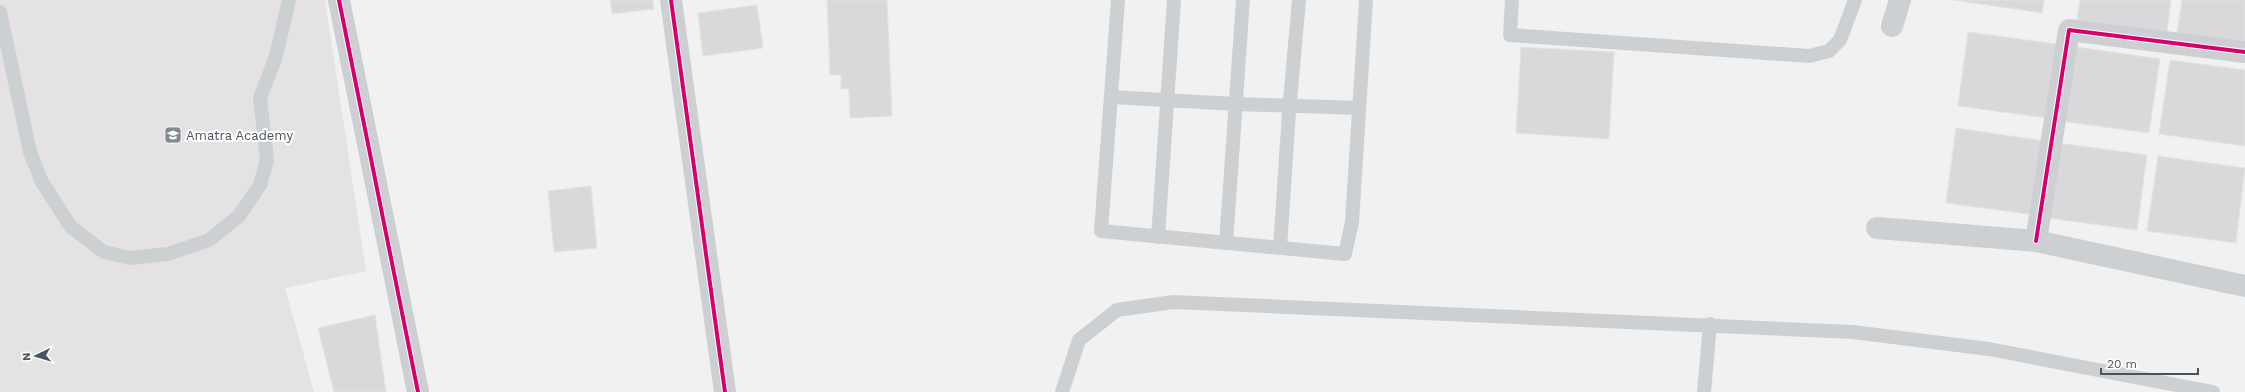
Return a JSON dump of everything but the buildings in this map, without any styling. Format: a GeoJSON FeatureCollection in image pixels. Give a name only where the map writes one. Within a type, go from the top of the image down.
{"type":"FeatureCollection","features":[{"type":"Feature","properties":{"kind":"street"},"geometry":{"type":"LineString","coordinates":[[338,0],[418,392]]}},
{"type":"Feature","properties":{"kind":"street"},"geometry":{"type":"LineString","coordinates":[[671,0],[725,392]]}},
{"type":"Feature","properties":{"kind":"street"},"geometry":{"type":"LineString","coordinates":[[1892,26],[1900,0]]}},
{"type":"Feature","properties":{"kind":"street"},"geometry":{"type":"LineString","coordinates":[[2036,241],[2069,30],[2245,52]]}},
{"type":"Feature","properties":{"kind":"street"},"geometry":{"type":"LineString","coordinates":[[1877,228],[2036,241],[2245,284]]}},
{"type":"Feature","properties":{"kind":"lane"},"geometry":{"type":"LineString","coordinates":[[0,12],[30,152],[42,182],[71,227],[104,252],[130,258],[168,254],[209,240],[239,216],[260,185],[267,160],[260,98],[276,56],[289,0]]}},
{"type":"Feature","properties":{"kind":"lane"},"geometry":{"type":"LineString","coordinates":[[1118,0],[1101,231],[1345,254],[1352,222],[1366,0]]}},
{"type":"Feature","properties":{"kind":"lane"},"geometry":{"type":"LineString","coordinates":[[1158,237],[1174,0]]}},
{"type":"Feature","properties":{"kind":"lane"},"geometry":{"type":"LineString","coordinates":[[1226,243],[1243,0]]}},
{"type":"Feature","properties":{"kind":"lane"},"geometry":{"type":"LineString","coordinates":[[1280,248],[1289,106],[1300,0]]}},
{"type":"Feature","properties":{"kind":"lane"},"geometry":{"type":"LineString","coordinates":[[1512,0],[1510,35],[1809,56],[1829,51],[1840,40],[1856,0]]}},
{"type":"Feature","properties":{"kind":"lane"},"geometry":{"type":"LineString","coordinates":[[1111,97],[1236,104],[1359,108]]}},
{"type":"Feature","properties":{"kind":"lane"},"geometry":{"type":"LineString","coordinates":[[1062,392],[1079,340],[1117,310],[1173,302],[1710,324],[1853,332],[1989,349],[2213,392]]}},
{"type":"Feature","properties":{"kind":"lane"},"geometry":{"type":"LineString","coordinates":[[1704,392],[1710,324]]}},
{"type":"Feature","properties":{"kind":"shaded area","name":"Amatra Academy"},"geometry":{"type":"Polygon","coordinates":[[[0,0],[325,0],[366,271],[285,288],[314,392],[0,392],[0,0]]]}},
{"type":"Feature","properties":{"kind":"cycle path"},"geometry":{"type":"LineString","coordinates":[[339,0],[418,392]]}},
{"type":"Feature","properties":{"kind":"cycle path"},"geometry":{"type":"LineString","coordinates":[[671,0],[725,392]]}},
{"type":"Feature","properties":{"kind":"cycle path"},"geometry":{"type":"LineString","coordinates":[[2036,241],[2069,30],[2245,52]]}},
{"type":"Feature","properties":{"kind":"place","name":"Amatra Academy"},"geometry":{"type":"Point","coordinates":[173,135]}}]}
